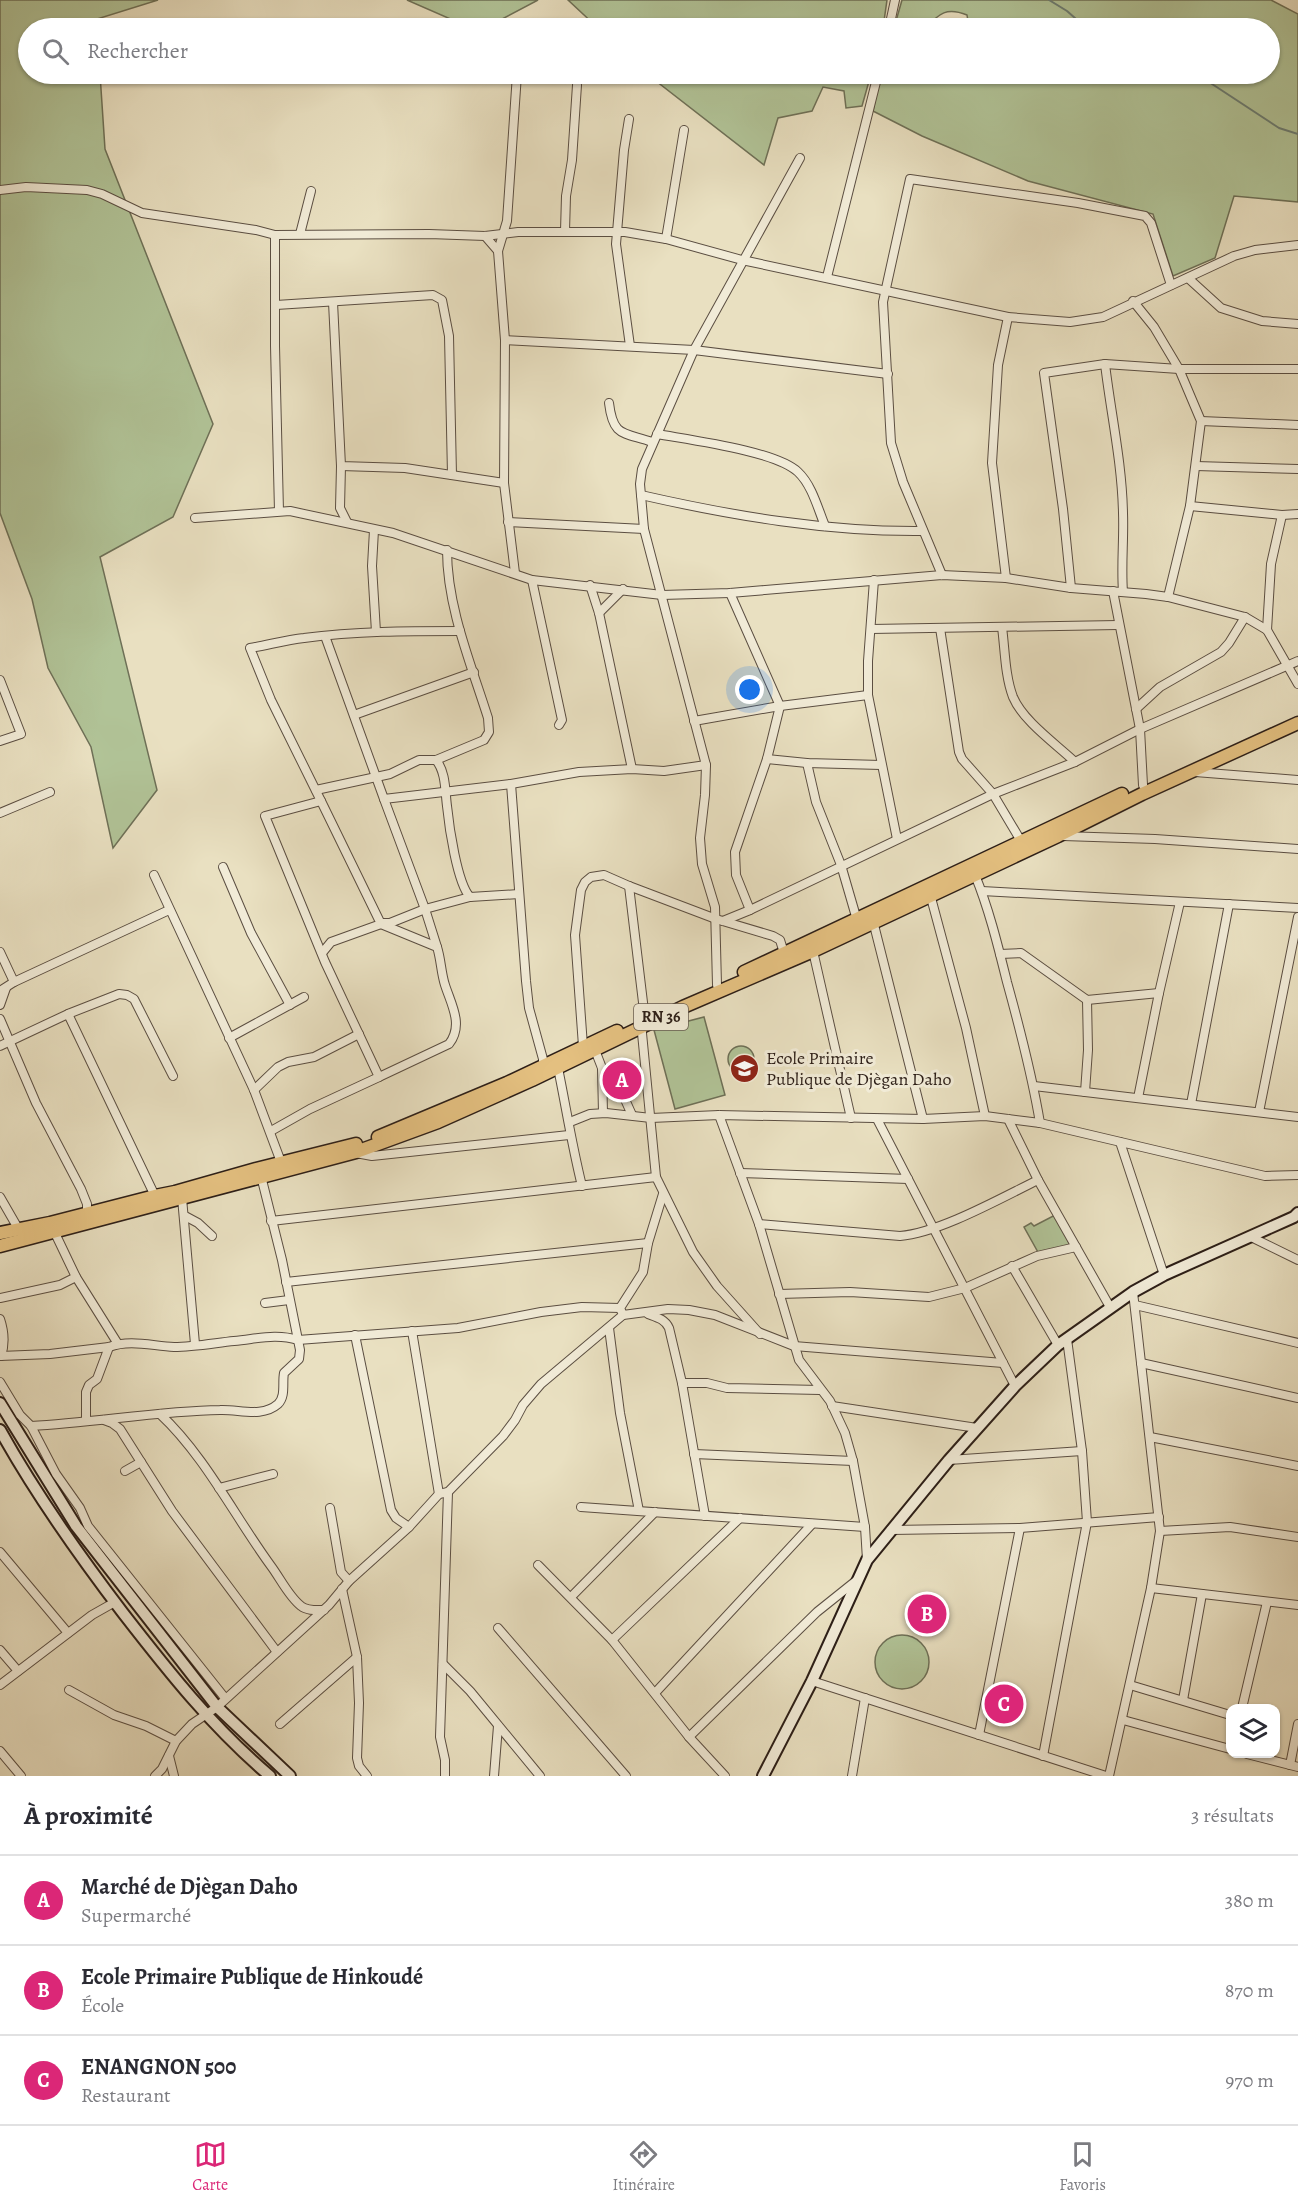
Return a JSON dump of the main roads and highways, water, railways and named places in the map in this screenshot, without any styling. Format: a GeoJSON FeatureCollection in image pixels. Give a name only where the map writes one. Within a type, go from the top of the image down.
{"type":"FeatureCollection","features":[{"type":"Feature","properties":{"kind":"main road","name":"RN 36"},"geometry":{"type":"LineString","coordinates":[[0,1233],[175,1192],[371,1139],[507,1083],[583,1046],[683,1007],[813,951],[1297,722]]}},
{"type":"Feature","properties":{"kind":"main road","name":"RN 36"},"geometry":{"type":"LineString","coordinates":[[0,1246],[356,1152],[438,1122],[558,1068],[717,985],[1021,841],[1143,785],[1297,722]]}},
{"type":"Feature","properties":{"kind":"main road"},"geometry":{"type":"LineString","coordinates":[[763,1776],[812,1681],[867,1560],[949,1460],[1015,1386],[1063,1342],[1133,1292],[1164,1275],[1297,1216]]}},
{"type":"Feature","properties":{"kind":"main road"},"geometry":{"type":"LineString","coordinates":[[0,1403],[76,1526],[217,1707],[290,1776]]}},
{"type":"Feature","properties":{"kind":"main road"},"geometry":{"type":"LineString","coordinates":[[0,1430],[24,1472],[70,1542],[164,1666],[205,1714],[246,1756],[270,1776]]}},
{"type":"Feature","properties":{"kind":"waterway"},"geometry":{"type":"LineString","coordinates":[[1049,0],[1075,18]]}},
{"type":"Feature","properties":{"kind":"waterway"},"geometry":{"type":"LineString","coordinates":[[1212,84],[1279,128],[1298,134]]}},
{"type":"Feature","properties":{"kind":"place","name":"Ecole Primaire Publique de Djègan Daho"},"geometry":{"type":"Point","coordinates":[745,1068]}},
{"type":"Feature","properties":{"kind":"place","name":"Marché de Djègan Daho"},"geometry":{"type":"Point","coordinates":[622,1080]}},
{"type":"Feature","properties":{"kind":"place","name":"Ecole Primaire Publique de Hinkoudé"},"geometry":{"type":"Point","coordinates":[927,1614]}},
{"type":"Feature","properties":{"kind":"place","name":"ENANGNON 500"},"geometry":{"type":"Point","coordinates":[1004,1704]}}]}
